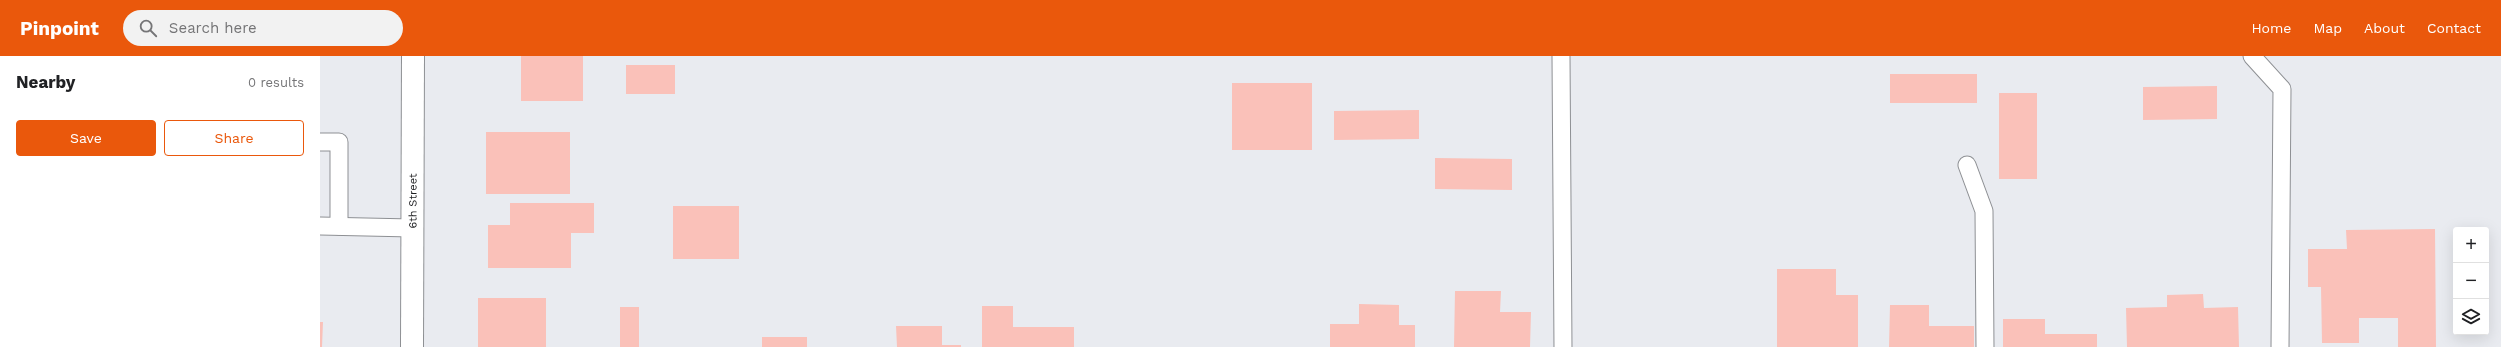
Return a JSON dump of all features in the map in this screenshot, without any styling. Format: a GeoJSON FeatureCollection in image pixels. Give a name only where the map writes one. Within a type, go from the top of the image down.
{"type":"FeatureCollection","features":[{"type":"Feature","properties":{"kind":"street","name":"6th Street"},"geometry":{"type":"LineString","coordinates":[[412,347],[413,56]]}},
{"type":"Feature","properties":{"kind":"lane"},"geometry":{"type":"LineString","coordinates":[[1561,56],[1563,347]]}},
{"type":"Feature","properties":{"kind":"lane"},"geometry":{"type":"LineString","coordinates":[[2252,56],[2282,89],[2280,347]]}},
{"type":"Feature","properties":{"kind":"lane"},"geometry":{"type":"LineString","coordinates":[[320,142],[339,142],[339,226]]}},
{"type":"Feature","properties":{"kind":"lane"},"geometry":{"type":"LineString","coordinates":[[1967,165],[1984,211],[1985,347]]}},
{"type":"Feature","properties":{"kind":"lane"},"geometry":{"type":"LineString","coordinates":[[320,226],[412,228]]}},
{"type":"Feature","properties":{"kind":"building"},"geometry":{"type":"Polygon","coordinates":[[[521,56],[583,56],[583,101],[521,101],[521,56]]]}},
{"type":"Feature","properties":{"kind":"building"},"geometry":{"type":"Polygon","coordinates":[[[626,65],[675,65],[675,94],[626,94],[626,65]]]}},
{"type":"Feature","properties":{"kind":"building"},"geometry":{"type":"Polygon","coordinates":[[[1890,74],[1977,74],[1977,103],[1890,103],[1890,74]]]}},
{"type":"Feature","properties":{"kind":"building"},"geometry":{"type":"Polygon","coordinates":[[[1232,83],[1312,83],[1312,150],[1232,150],[1232,83]]]}},
{"type":"Feature","properties":{"kind":"building"},"geometry":{"type":"Polygon","coordinates":[[[2217,86],[2217,119],[2143,120],[2143,87],[2217,86]]]}},
{"type":"Feature","properties":{"kind":"building"},"geometry":{"type":"Polygon","coordinates":[[[1999,93],[2037,93],[2037,179],[1999,179],[1999,93]]]}},
{"type":"Feature","properties":{"kind":"building"},"geometry":{"type":"Polygon","coordinates":[[[1419,110],[1419,139],[1334,140],[1334,111],[1419,110]]]}},
{"type":"Feature","properties":{"kind":"building"},"geometry":{"type":"Polygon","coordinates":[[[486,132],[570,132],[570,194],[486,194],[486,132]]]}},
{"type":"Feature","properties":{"kind":"building"},"geometry":{"type":"Polygon","coordinates":[[[1435,158],[1512,159],[1512,190],[1435,189],[1435,158]]]}},
{"type":"Feature","properties":{"kind":"building"},"geometry":{"type":"Polygon","coordinates":[[[510,203],[594,203],[594,233],[571,233],[571,268],[488,268],[488,225],[510,225],[510,203]]]}},
{"type":"Feature","properties":{"kind":"building"},"geometry":{"type":"Polygon","coordinates":[[[673,206],[739,206],[739,259],[673,259],[673,206]]]}},
{"type":"Feature","properties":{"kind":"building"},"geometry":{"type":"Polygon","coordinates":[[[2435,229],[2436,347],[2398,347],[2398,318],[2359,318],[2359,343],[2322,343],[2321,287],[2308,287],[2308,249],[2347,249],[2346,230],[2435,229]]]}},
{"type":"Feature","properties":{"kind":"building"},"geometry":{"type":"Polygon","coordinates":[[[1777,269],[1836,269],[1836,295],[1858,295],[1858,347],[1777,347],[1777,269]]]}},
{"type":"Feature","properties":{"kind":"building"},"geometry":{"type":"Polygon","coordinates":[[[1455,291],[1501,291],[1500,312],[1531,312],[1530,347],[1454,347],[1455,291]]]}},
{"type":"Feature","properties":{"kind":"building"},"geometry":{"type":"Polygon","coordinates":[[[2203,294],[2204,308],[2238,307],[2239,347],[2127,347],[2126,308],[2167,307],[2167,295],[2203,294]]]}},
{"type":"Feature","properties":{"kind":"building"},"geometry":{"type":"Polygon","coordinates":[[[478,298],[546,298],[546,347],[478,347],[478,298]]]}},
{"type":"Feature","properties":{"kind":"building"},"geometry":{"type":"Polygon","coordinates":[[[1359,304],[1399,305],[1399,325],[1415,325],[1415,347],[1330,347],[1330,324],[1359,324],[1359,304]]]}},
{"type":"Feature","properties":{"kind":"building"},"geometry":{"type":"Polygon","coordinates":[[[1890,305],[1929,305],[1929,326],[1974,326],[1974,347],[1889,347],[1890,305]]]}},
{"type":"Feature","properties":{"kind":"building"},"geometry":{"type":"Polygon","coordinates":[[[982,306],[1013,306],[1013,327],[1074,327],[1074,347],[982,347],[982,306]]]}},
{"type":"Feature","properties":{"kind":"building"},"geometry":{"type":"Polygon","coordinates":[[[620,307],[639,307],[639,347],[620,347],[620,307]]]}},
{"type":"Feature","properties":{"kind":"building"},"geometry":{"type":"Polygon","coordinates":[[[2003,319],[2045,319],[2045,334],[2097,334],[2097,347],[2003,347],[2003,319]]]}},
{"type":"Feature","properties":{"kind":"building"},"geometry":{"type":"Polygon","coordinates":[[[320,322],[323,322],[322,347],[320,347],[320,322]]]}},
{"type":"Feature","properties":{"kind":"building"},"geometry":{"type":"Polygon","coordinates":[[[896,326],[942,326],[942,345],[961,345],[961,347],[897,347],[896,326]]]}},
{"type":"Feature","properties":{"kind":"building"},"geometry":{"type":"Polygon","coordinates":[[[762,337],[807,337],[807,347],[762,347],[762,337]]]}}]}
